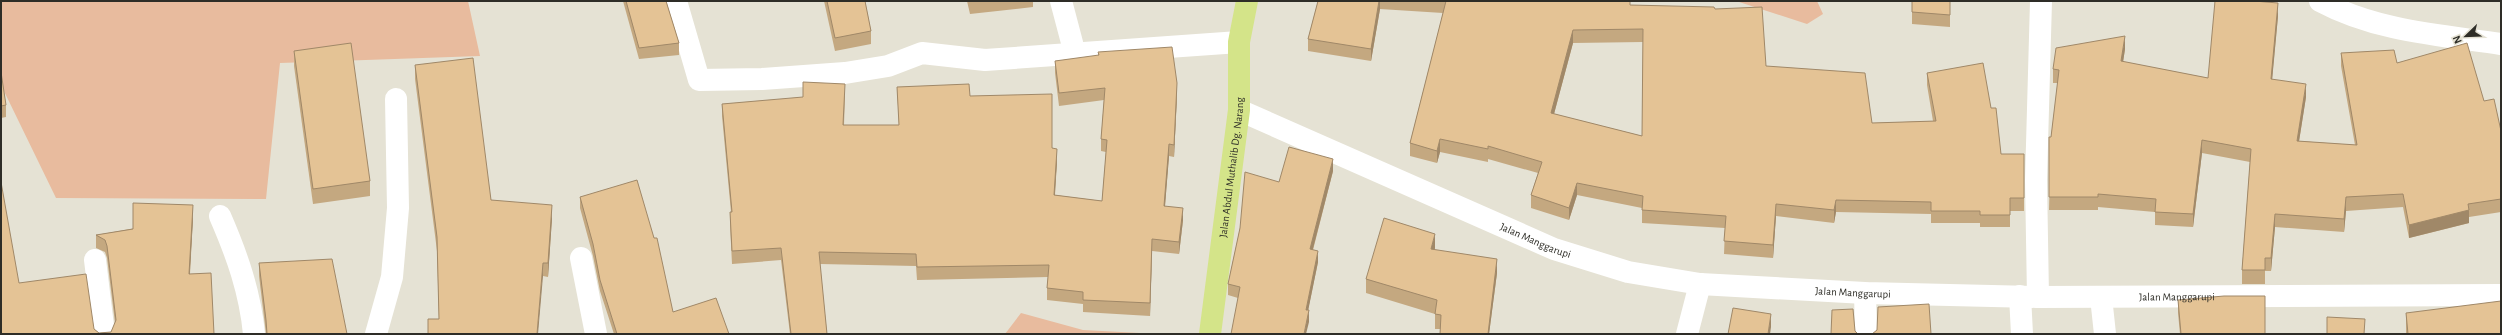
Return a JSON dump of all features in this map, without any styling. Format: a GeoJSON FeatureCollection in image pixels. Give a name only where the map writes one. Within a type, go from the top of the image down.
{"type":"FeatureCollection","features":[{"type":"Feature","properties":{"kind":"main road","name":"Jalan Abdul Muthalib Dg. Narang"},"geometry":{"type":"LineString","coordinates":[[1210,334],[1239,110],[1239,42],[1247,1]]}},
{"type":"Feature","properties":{"kind":"street"},"geometry":{"type":"LineString","coordinates":[[676,1],[699,80],[762,79],[845,73],[888,66],[922,53],[985,60],[1239,42]]}},
{"type":"Feature","properties":{"kind":"street"},"geometry":{"type":"LineString","coordinates":[[1061,1],[1075,54]]}},
{"type":"Feature","properties":{"kind":"street"},"geometry":{"type":"LineString","coordinates":[[2022,334],[2029,296],[2036,180],[2041,1]]}},
{"type":"Feature","properties":{"kind":"street"},"geometry":{"type":"LineString","coordinates":[[2320,1],[2344,14],[2382,26],[2501,44]]}},
{"type":"Feature","properties":{"kind":"street"},"geometry":{"type":"LineString","coordinates":[[376,334],[392,277],[398,208],[396,99]]}},
{"type":"Feature","properties":{"kind":"street","name":"Jalan Manggarupi"},"geometry":{"type":"LineString","coordinates":[[1239,110],[1554,250],[1628,272],[1700,284],[1866,293],[2101,297],[2501,295]]}},
{"type":"Feature","properties":{"kind":"street"},"geometry":{"type":"LineString","coordinates":[[220,216],[238,257],[252,309],[254,334]]}},
{"type":"Feature","properties":{"kind":"street"},"geometry":{"type":"LineString","coordinates":[[581,258],[596,334]]}},
{"type":"Feature","properties":{"kind":"street"},"geometry":{"type":"LineString","coordinates":[[95,260],[104,334]]}},
{"type":"Feature","properties":{"kind":"street"},"geometry":{"type":"LineString","coordinates":[[1687,334],[1700,284]]}},
{"type":"Feature","properties":{"kind":"street"},"geometry":{"type":"LineString","coordinates":[[1866,293],[1866,334]]}},
{"type":"Feature","properties":{"kind":"street"},"geometry":{"type":"LineString","coordinates":[[2101,297],[2105,334]]}},
{"type":"Feature","properties":{"kind":"shaded area"},"geometry":{"type":"Polygon","coordinates":[[[1,1],[468,1],[480,56],[280,63],[266,199],[56,198],[1,85],[1,1]]]}},
{"type":"Feature","properties":{"kind":"shaded area"},"geometry":{"type":"Polygon","coordinates":[[[1736,1],[1817,1],[1823,14],[1807,24],[1736,1]]]}},
{"type":"Feature","properties":{"kind":"shaded area"},"geometry":{"type":"Polygon","coordinates":[[[1021,313],[1083,330],[1159,334],[1005,334],[1021,313]]]}},
{"type":"Feature","properties":{"kind":"building"},"geometry":{"type":"Polygon","coordinates":[[[626,1],[666,1],[679,43],[639,48],[626,1]]]}},
{"type":"Feature","properties":{"kind":"building"},"geometry":{"type":"Polygon","coordinates":[[[827,1],[865,1],[871,31],[835,38],[827,1]]]}},
{"type":"Feature","properties":{"kind":"building"},"geometry":{"type":"Polygon","coordinates":[[[1318,1],[1379,1],[1371,49],[1308,39],[1318,1]]]}},
{"type":"Feature","properties":{"kind":"building"},"geometry":{"type":"Polygon","coordinates":[[[1446,1],[1630,1],[1630,5],[1714,7],[1715,9],[1762,7],[1766,66],[1865,73],[1872,123],[1936,121],[1927,73],[1983,63],[1991,108],[1996,108],[2001,154],[2024,154],[2024,198],[2010,198],[2010,215],[1980,215],[1980,211],[1931,211],[1931,202],[1836,200],[1834,210],[1776,204],[1773,245],[1724,241],[1726,216],[1642,210],[1643,196],[1577,183],[1569,208],[1531,195],[1542,162],[1488,146],[1488,149],[1440,139],[1437,151],[1410,143],[1446,1]],[[1643,29],[1573,30],[1551,113],[1642,136],[1643,29]]]}},
{"type":"Feature","properties":{"kind":"building"},"geometry":{"type":"Polygon","coordinates":[[[1912,1],[1950,1],[1950,15],[1912,12],[1912,1]]]}},
{"type":"Feature","properties":{"kind":"building"},"geometry":{"type":"Polygon","coordinates":[[[2215,1],[2254,1],[2278,3],[2271,79],[2306,84],[2297,141],[2357,145],[2341,53],[2394,50],[2397,63],[2467,43],[2484,101],[2494,99],[2501,131],[2501,199],[2468,204],[2469,210],[2409,225],[2403,194],[2346,197],[2344,219],[2275,214],[2271,258],[2265,258],[2265,270],[2242,270],[2251,149],[2202,140],[2193,214],[2155,212],[2156,199],[2098,194],[2098,197],[2049,197],[2049,137],[2051,137],[2059,70],[2053,69],[2056,48],[2125,36],[2121,61],[2208,78],[2215,1]]]}},
{"type":"Feature","properties":{"kind":"building"},"geometry":{"type":"Polygon","coordinates":[[[351,43],[370,181],[313,189],[294,51],[351,43]]]}},
{"type":"Feature","properties":{"kind":"building"},"geometry":{"type":"Polygon","coordinates":[[[1172,47],[1177,83],[1174,145],[1169,144],[1164,206],[1183,208],[1179,242],[1152,239],[1150,303],[1083,300],[1083,292],[1047,288],[1049,265],[917,267],[916,254],[819,252],[827,334],[791,334],[781,248],[732,251],[730,212],[732,212],[722,104],[803,97],[803,82],[845,84],[843,125],[899,125],[897,87],[969,84],[970,96],[1052,94],[1052,148],[1057,149],[1054,195],[1102,201],[1107,140],[1101,139],[1105,88],[1059,93],[1055,61],[1099,55],[1098,52],[1172,47]]]}},
{"type":"Feature","properties":{"kind":"building"},"geometry":{"type":"Polygon","coordinates":[[[473,58],[491,200],[552,205],[548,263],[543,263],[537,334],[428,334],[428,319],[439,319],[437,237],[415,65],[473,58]]]}},
{"type":"Feature","properties":{"kind":"building"},"geometry":{"type":"Polygon","coordinates":[[[1,72],[6,105],[1,106],[1,72]]]}},
{"type":"Feature","properties":{"kind":"building"},"geometry":{"type":"Polygon","coordinates":[[[1289,147],[1333,159],[1310,249],[1318,251],[1306,310],[1309,310],[1304,334],[1231,334],[1240,287],[1228,284],[1240,228],[1245,172],[1279,182],[1289,147]]]}},
{"type":"Feature","properties":{"kind":"building"},"geometry":{"type":"Polygon","coordinates":[[[637,180],[654,238],[657,238],[673,312],[716,298],[729,334],[617,334],[600,280],[593,244],[580,197],[637,180]]]}},
{"type":"Feature","properties":{"kind":"building"},"geometry":{"type":"Polygon","coordinates":[[[1,182],[19,283],[86,274],[94,329],[99,333],[111,332],[116,320],[107,246],[105,240],[96,235],[133,229],[133,203],[193,205],[189,274],[211,273],[214,334],[1,334],[1,182]]]}},
{"type":"Feature","properties":{"kind":"building"},"geometry":{"type":"Polygon","coordinates":[[[1384,218],[1435,234],[1431,249],[1497,259],[1488,334],[1440,334],[1441,315],[1435,314],[1437,300],[1366,279],[1384,218]]]}},
{"type":"Feature","properties":{"kind":"building"},"geometry":{"type":"Polygon","coordinates":[[[332,259],[347,334],[267,334],[259,263],[332,259]]]}},
{"type":"Feature","properties":{"kind":"building"},"geometry":{"type":"Polygon","coordinates":[[[2224,296],[2265,296],[2265,334],[2181,334],[2178,300],[2224,296]]]}},
{"type":"Feature","properties":{"kind":"building"},"geometry":{"type":"Polygon","coordinates":[[[2501,301],[2501,334],[2408,334],[2406,313],[2501,301]]]}},
{"type":"Feature","properties":{"kind":"building"},"geometry":{"type":"Polygon","coordinates":[[[1929,304],[1931,334],[1872,334],[1877,330],[1878,307],[1929,304]]]}},
{"type":"Feature","properties":{"kind":"building"},"geometry":{"type":"Polygon","coordinates":[[[1733,308],[1771,314],[1768,334],[1728,334],[1733,308]]]}},
{"type":"Feature","properties":{"kind":"building"},"geometry":{"type":"Polygon","coordinates":[[[1853,309],[1855,331],[1858,334],[1831,334],[1832,310],[1853,309]]]}},
{"type":"Feature","properties":{"kind":"building"},"geometry":{"type":"Polygon","coordinates":[[[2327,317],[2365,319],[2364,334],[2327,334],[2327,317]]]}}]}
